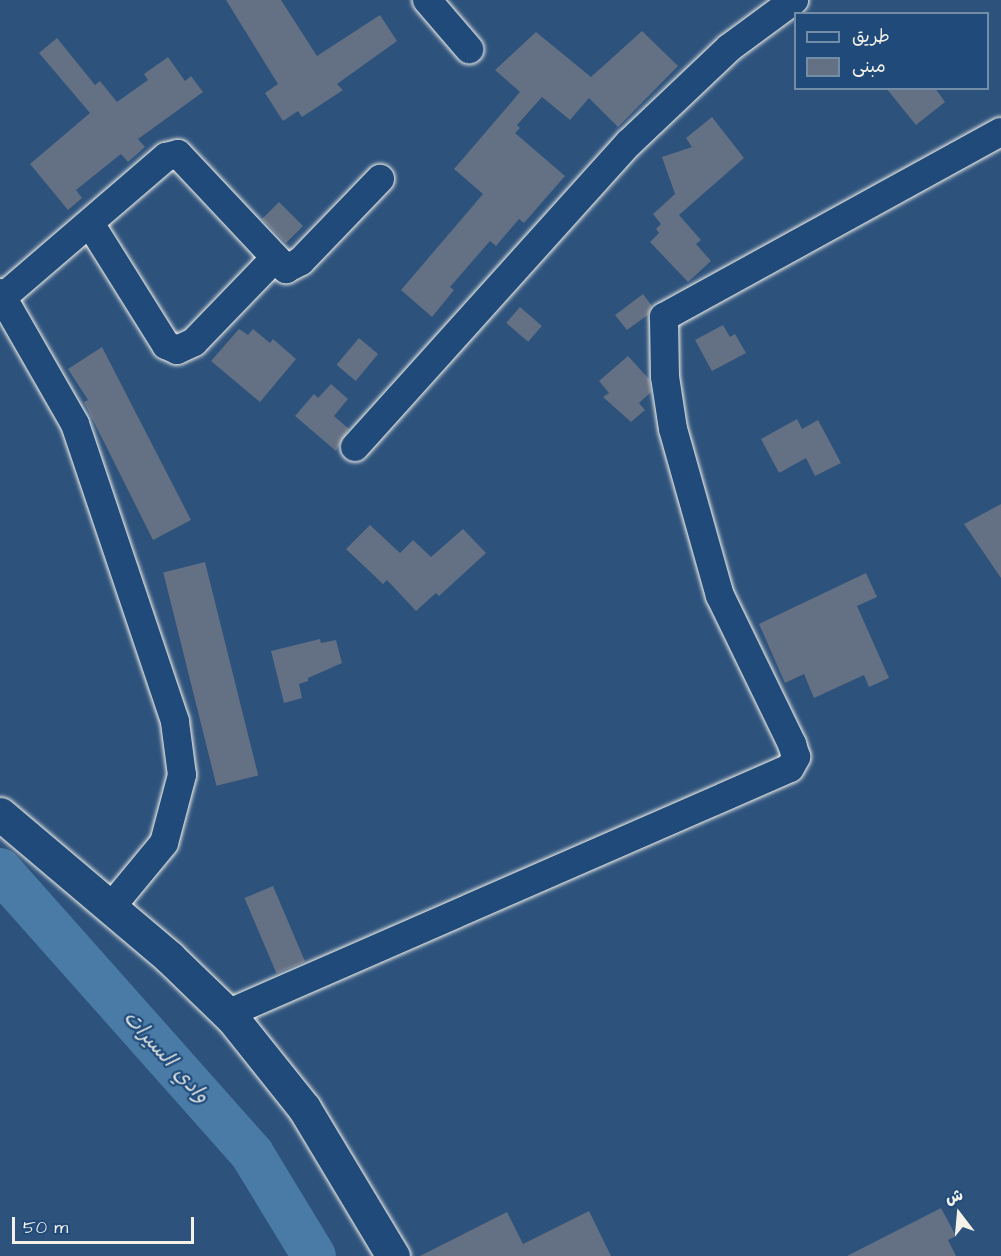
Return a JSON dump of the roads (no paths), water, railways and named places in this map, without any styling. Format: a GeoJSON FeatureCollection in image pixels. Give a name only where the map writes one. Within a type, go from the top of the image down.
{"type":"FeatureCollection","features":[{"type":"Feature","properties":{"kind":"main road"},"geometry":{"type":"LineString","coordinates":[[0,814],[111,907],[227,1014],[304,1108],[393,1256]]}},
{"type":"Feature","properties":{"kind":"street"},"geometry":{"type":"LineString","coordinates":[[427,0],[469,49]]}},
{"type":"Feature","properties":{"kind":"street"},"geometry":{"type":"LineString","coordinates":[[354,447],[629,143],[729,48],[794,0]]}},
{"type":"Feature","properties":{"kind":"street"},"geometry":{"type":"LineString","coordinates":[[227,1014],[790,768],[796,758],[792,744],[720,596],[673,429],[665,377],[664,317],[677,306],[1001,132]]}},
{"type":"Feature","properties":{"kind":"street"},"geometry":{"type":"LineString","coordinates":[[111,907],[164,843],[183,774],[176,722],[75,424],[1,295],[91,225],[166,157],[178,154],[286,269],[302,261],[380,179]]}},
{"type":"Feature","properties":{"kind":"street"},"geometry":{"type":"LineString","coordinates":[[91,225],[166,345],[177,350],[194,342],[275,258]]}},
{"type":"Feature","properties":{"kind":"waterway","name":"وادي السيرات"},"geometry":{"type":"LineString","coordinates":[[0,870],[252,1154],[314,1256]]}}]}
